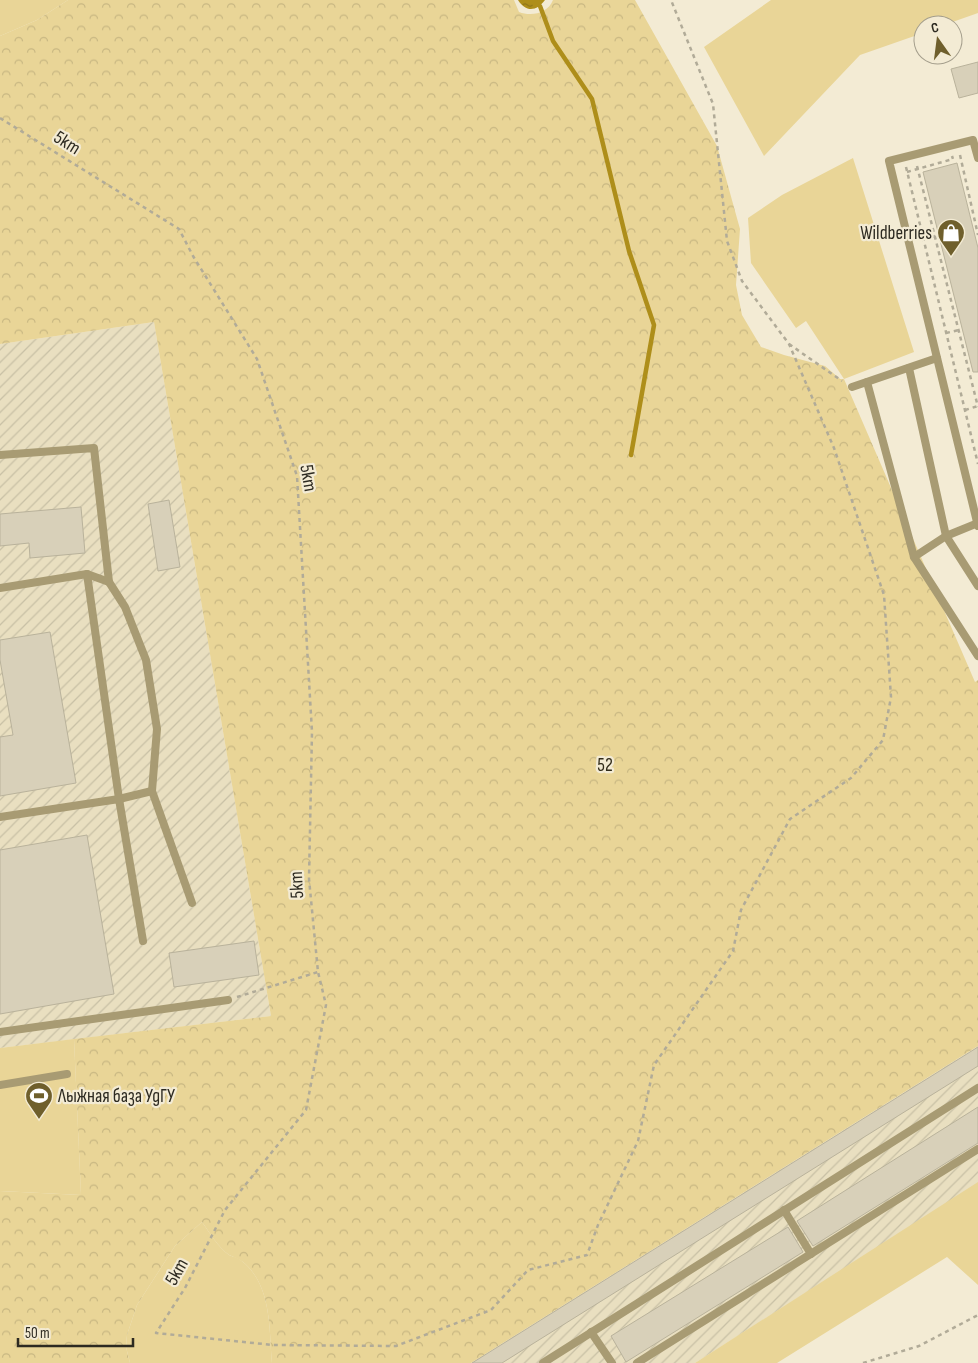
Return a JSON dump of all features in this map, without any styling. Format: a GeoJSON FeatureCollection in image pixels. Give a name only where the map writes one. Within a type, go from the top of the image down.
{"type":"FeatureCollection","features":[{"type":"Feature","properties":{"kind":"lane"},"geometry":{"type":"LineString","coordinates":[[914,557],[946,536],[977,524],[889,161],[915,158],[973,140],[978,158]]}},
{"type":"Feature","properties":{"kind":"lane"},"geometry":{"type":"LineString","coordinates":[[852,387],[937,358]]}},
{"type":"Feature","properties":{"kind":"lane"},"geometry":{"type":"LineString","coordinates":[[909,368],[946,536],[978,586]]}},
{"type":"Feature","properties":{"kind":"lane"},"geometry":{"type":"LineString","coordinates":[[867,382],[914,557],[978,656]]}},
{"type":"Feature","properties":{"kind":"lane"},"geometry":{"type":"LineString","coordinates":[[0,455],[94,448],[109,582],[125,606],[146,660],[157,729],[152,792],[192,903]]}},
{"type":"Feature","properties":{"kind":"lane"},"geometry":{"type":"LineString","coordinates":[[0,588],[87,574],[109,582]]}},
{"type":"Feature","properties":{"kind":"lane"},"geometry":{"type":"LineString","coordinates":[[87,574],[119,799],[143,941]]}},
{"type":"Feature","properties":{"kind":"lane"},"geometry":{"type":"LineString","coordinates":[[0,817],[119,799],[152,792]]}},
{"type":"Feature","properties":{"kind":"lane"},"geometry":{"type":"LineString","coordinates":[[0,1032],[228,1000]]}},
{"type":"Feature","properties":{"kind":"lane"},"geometry":{"type":"LineString","coordinates":[[0,1085],[68,1074]]}},
{"type":"Feature","properties":{"kind":"lane"},"geometry":{"type":"LineString","coordinates":[[543,1363],[978,1088]]}},
{"type":"Feature","properties":{"kind":"lane"},"geometry":{"type":"LineString","coordinates":[[637,1363],[978,1149]]}},
{"type":"Feature","properties":{"kind":"lane"},"geometry":{"type":"LineString","coordinates":[[784,1210],[811,1254]]}},
{"type":"Feature","properties":{"kind":"lane"},"geometry":{"type":"LineString","coordinates":[[592,1332],[612,1363]]}},
{"type":"Feature","properties":{"kind":"path"},"geometry":{"type":"LineString","coordinates":[[671,0],[713,104],[726,241],[742,281],[789,344],[852,387]]}},
{"type":"Feature","properties":{"kind":"path","name":"5km"},"geometry":{"type":"LineString","coordinates":[[0,118],[179,229],[193,256],[256,359],[297,476],[312,732],[309,879],[318,972],[326,1005],[306,1110],[225,1210],[185,1288],[156,1333],[273,1345],[396,1346],[491,1310],[528,1270],[587,1255],[598,1225],[638,1141],[654,1065],[733,951],[741,910],[790,819],[851,778],[883,740],[892,697],[884,596],[834,448],[789,344]]}},
{"type":"Feature","properties":{"kind":"path"},"geometry":{"type":"LineString","coordinates":[[952,153],[959,151],[978,233]]}},
{"type":"Feature","properties":{"kind":"path"},"geometry":{"type":"LineString","coordinates":[[965,410],[978,406],[915,158],[907,164],[907,172],[978,464]]}},
{"type":"Feature","properties":{"kind":"path"},"geometry":{"type":"LineString","coordinates":[[907,172],[953,160]]}},
{"type":"Feature","properties":{"kind":"path"},"geometry":{"type":"LineString","coordinates":[[924,239],[935,236]]}},
{"type":"Feature","properties":{"kind":"path"},"geometry":{"type":"LineString","coordinates":[[946,333],[958,330]]}},
{"type":"Feature","properties":{"kind":"path"},"geometry":{"type":"LineString","coordinates":[[228,1000],[318,972]]}},
{"type":"Feature","properties":{"kind":"path"},"geometry":{"type":"LineString","coordinates":[[863,1363],[919,1346],[978,1315]]}},
{"type":"Feature","properties":{"kind":"shaded area"},"geometry":{"type":"Polygon","coordinates":[[[154,322],[271,1016],[0,1048],[0,344],[154,322]]]}},
{"type":"Feature","properties":{"kind":"shaded area"},"geometry":{"type":"Polygon","coordinates":[[[978,1046],[978,1184],[695,1363],[471,1363],[978,1046]]]}},
{"type":"Feature","properties":{"kind":"green space"},"geometry":{"type":"Polygon","coordinates":[[[0,0],[68,0],[37,20],[0,36],[0,0]]]}},
{"type":"Feature","properties":{"kind":"green space","name":"52"},"geometry":{"type":"Polygon","coordinates":[[[68,0],[514,0],[519,12],[534,14],[543,11],[553,0],[635,0],[717,146],[740,229],[736,285],[742,315],[761,347],[825,366],[840,379],[844,379],[975,682],[978,680],[978,1046],[471,1363],[272,1363],[267,1309],[259,1283],[243,1262],[229,1255],[221,1248],[202,1222],[175,1246],[137,1305],[127,1335],[126,1347],[130,1363],[0,1363],[0,1191],[81,1195],[74,1039],[271,1016],[154,322],[0,344],[0,36],[37,20],[68,0]]]}},
{"type":"Feature","properties":{"kind":"green space"},"geometry":{"type":"Polygon","coordinates":[[[771,0],[978,0],[978,13],[963,18],[963,15],[913,15],[913,36],[860,55],[764,156],[704,47],[771,0]]]}},
{"type":"Feature","properties":{"kind":"green space"},"geometry":{"type":"Polygon","coordinates":[[[853,158],[914,352],[844,379],[806,321],[796,328],[751,263],[748,218],[782,195],[853,158]]]}},
{"type":"Feature","properties":{"kind":"green space","name":"Лыжная база УдГУ"},"geometry":{"type":"Polygon","coordinates":[[[74,1039],[81,1195],[0,1191],[0,1048],[74,1039]]]}},
{"type":"Feature","properties":{"kind":"green space"},"geometry":{"type":"Polygon","coordinates":[[[978,1182],[978,1285],[947,1257],[777,1363],[695,1363],[978,1182]]]}},
{"type":"Feature","properties":{"kind":"green space"},"geometry":{"type":"Polygon","coordinates":[[[202,1222],[221,1248],[229,1255],[243,1262],[259,1283],[267,1309],[272,1363],[130,1363],[126,1347],[127,1335],[137,1305],[175,1246],[202,1222]]]}},
{"type":"Feature","properties":{"kind":"water"},"geometry":{"type":"Polygon","coordinates":[[[518,0],[545,0],[539,6],[528,9],[518,0]]]}},
{"type":"Feature","properties":{"kind":"building"},"geometry":{"type":"Polygon","coordinates":[[[978,62],[978,93],[959,98],[951,69],[978,62]]]}},
{"type":"Feature","properties":{"kind":"building"},"geometry":{"type":"Polygon","coordinates":[[[957,163],[978,248],[978,372],[973,372],[923,172],[957,163]]]}},
{"type":"Feature","properties":{"kind":"building"},"geometry":{"type":"Polygon","coordinates":[[[169,500],[180,567],[158,571],[148,504],[169,500]]]}},
{"type":"Feature","properties":{"kind":"building"},"geometry":{"type":"Polygon","coordinates":[[[81,507],[85,553],[30,558],[29,543],[0,546],[0,514],[81,507]]]}},
{"type":"Feature","properties":{"kind":"building"},"geometry":{"type":"Polygon","coordinates":[[[50,632],[76,783],[0,796],[0,737],[13,735],[0,660],[0,640],[50,632]]]}},
{"type":"Feature","properties":{"kind":"building"},"geometry":{"type":"Polygon","coordinates":[[[87,835],[114,994],[0,1014],[0,850],[87,835]]]}},
{"type":"Feature","properties":{"kind":"building"},"geometry":{"type":"Polygon","coordinates":[[[254,941],[259,975],[174,987],[169,953],[254,941]]]}},
{"type":"Feature","properties":{"kind":"building"},"geometry":{"type":"Polygon","coordinates":[[[978,1047],[978,1066],[502,1363],[472,1363],[978,1047]]]}},
{"type":"Feature","properties":{"kind":"building"},"geometry":{"type":"Polygon","coordinates":[[[978,1107],[978,1143],[813,1246],[797,1221],[978,1107]]]}},
{"type":"Feature","properties":{"kind":"building"},"geometry":{"type":"Polygon","coordinates":[[[788,1227],[803,1252],[626,1362],[611,1336],[788,1227]]]}},
{"type":"Feature","properties":{"kind":"waterway"},"geometry":{"type":"LineString","coordinates":[[540,6],[553,41],[592,99],[629,251],[654,325],[631,455]]}},
{"type":"Feature","properties":{"kind":"place","name":"Wildberries"},"geometry":{"type":"Point","coordinates":[951,257]}},
{"type":"Feature","properties":{"kind":"place","name":"Лыжная база УдГУ"},"geometry":{"type":"Point","coordinates":[39,1120]}}]}
